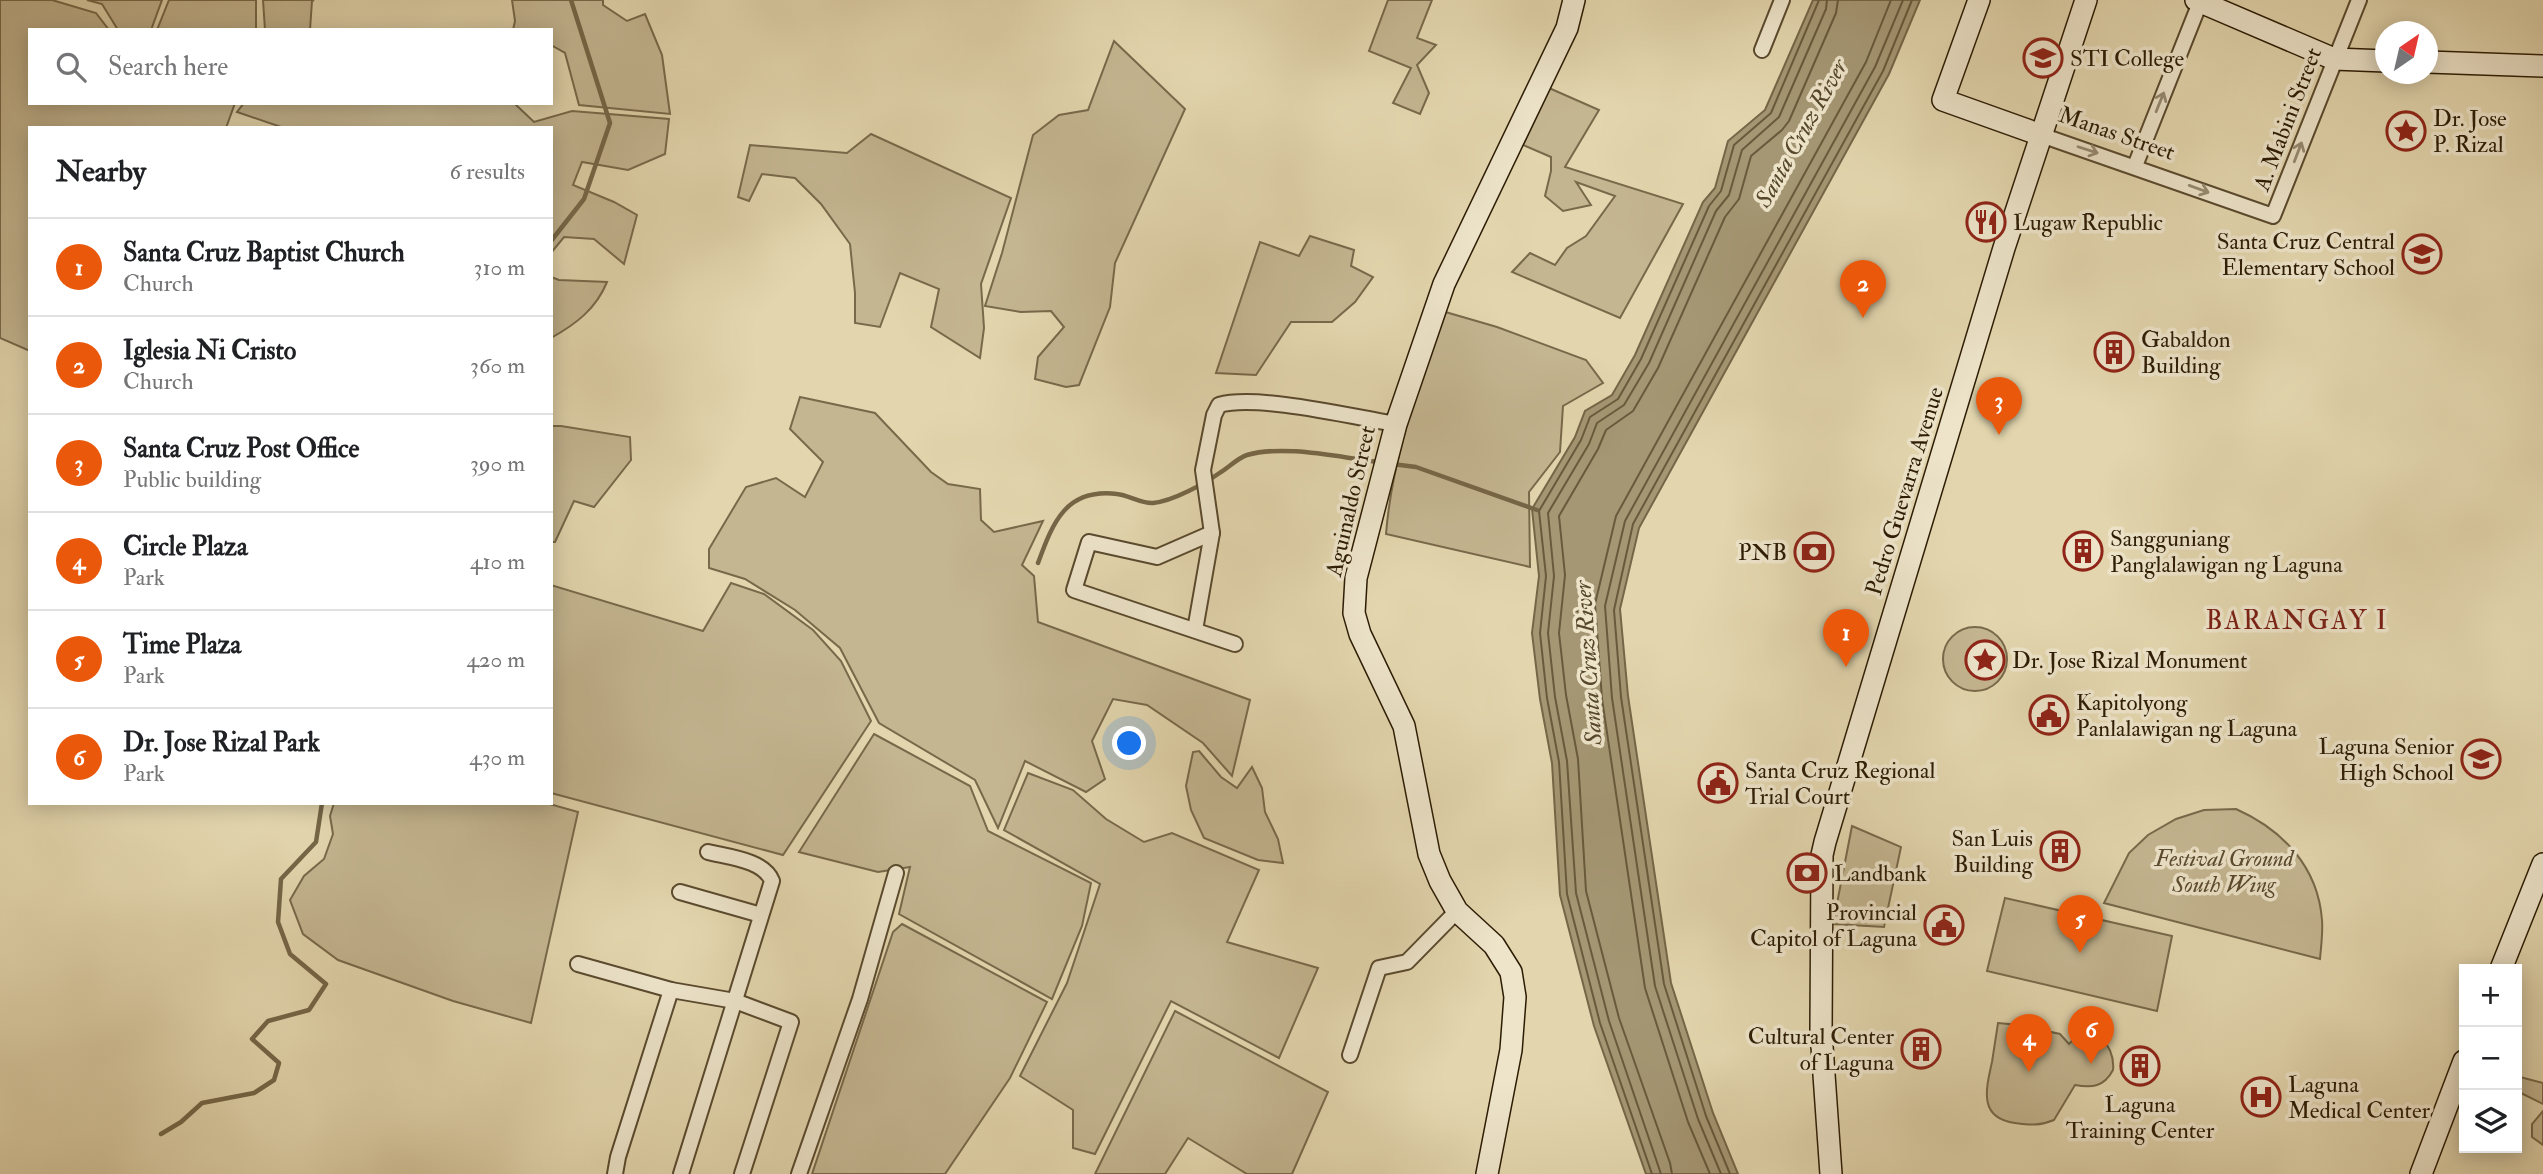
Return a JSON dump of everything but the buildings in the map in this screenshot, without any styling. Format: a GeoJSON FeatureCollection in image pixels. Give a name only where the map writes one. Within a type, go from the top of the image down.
{"type":"FeatureCollection","features":[{"type":"Feature","properties":{"kind":"street","name":"Aguinaldo Street"},"geometry":{"type":"LineString","coordinates":[[1487,1174],[1511,1050],[1515,998],[1511,972],[1494,945],[1457,911],[1429,854],[1404,726],[1360,634],[1354,613],[1356,578],[1395,424],[1444,284],[1567,28],[1574,0]]}},
{"type":"Feature","properties":{"kind":"street"},"geometry":{"type":"LineString","coordinates":[[1762,50],[1782,0]]}},
{"type":"Feature","properties":{"kind":"street","name":"Manas Street"},"geometry":{"type":"LineString","coordinates":[[1979,0],[1943,100],[2273,216]]}},
{"type":"Feature","properties":{"kind":"street","name":"Pedro Guevarra Avenue"},"geometry":{"type":"LineString","coordinates":[[1831,1174],[1821,1032],[1822,855],[2004,248],[2086,0]]}},
{"type":"Feature","properties":{"kind":"street","name":"A. Mabini Street"},"geometry":{"type":"LineString","coordinates":[[2273,216],[2358,0]]}},
{"type":"Feature","properties":{"kind":"street"},"geometry":{"type":"LineString","coordinates":[[2135,166],[2199,1],[2334,59],[2375,61]]}},
{"type":"Feature","properties":{"kind":"street"},"geometry":{"type":"LineString","coordinates":[[2438,62],[2543,66]]}},
{"type":"Feature","properties":{"kind":"street"},"geometry":{"type":"LineString","coordinates":[[1195,630],[1212,533],[1203,470],[1214,415],[1219,405],[1232,401],[1282,405],[1395,424]]}},
{"type":"Feature","properties":{"kind":"street"},"geometry":{"type":"LineString","coordinates":[[1212,533],[1157,557],[1089,542],[1074,590],[1236,644]]}},
{"type":"Feature","properties":{"kind":"street"},"geometry":{"type":"LineString","coordinates":[[681,1174],[772,881],[768,872],[756,865],[708,852]]}},
{"type":"Feature","properties":{"kind":"street"},"geometry":{"type":"LineString","coordinates":[[2503,964],[2538,888],[2543,864]]}},
{"type":"Feature","properties":{"kind":"street"},"geometry":{"type":"LineString","coordinates":[[799,1174],[860,999],[897,873]]}},
{"type":"Feature","properties":{"kind":"street"},"geometry":{"type":"LineString","coordinates":[[680,892],[761,915]]}},
{"type":"Feature","properties":{"kind":"street"},"geometry":{"type":"LineString","coordinates":[[1350,1055],[1379,968],[1407,962],[1457,911]]}},
{"type":"Feature","properties":{"kind":"street"},"geometry":{"type":"LineString","coordinates":[[578,964],[671,990],[735,1001],[792,1022],[742,1174]]}},
{"type":"Feature","properties":{"kind":"street"},"geometry":{"type":"LineString","coordinates":[[615,1174],[671,990]]}},
{"type":"Feature","properties":{"kind":"street"},"geometry":{"type":"LineString","coordinates":[[2421,1174],[2459,1074]]}},
{"type":"Feature","properties":{"kind":"green space"},"geometry":{"type":"Polygon","coordinates":[[[0,0],[52,0],[96,13],[107,28],[28,28],[28,105],[234,105],[227,126],[28,126],[28,350],[0,338],[0,0]]]}},
{"type":"Feature","properties":{"kind":"green space"},"geometry":{"type":"Polygon","coordinates":[[[87,0],[162,0],[152,28],[117,28],[102,4],[87,0]]]}},
{"type":"Feature","properties":{"kind":"green space"},"geometry":{"type":"Polygon","coordinates":[[[169,0],[256,0],[256,28],[158,28],[169,0]]]}},
{"type":"Feature","properties":{"kind":"green space"},"geometry":{"type":"Polygon","coordinates":[[[263,0],[314,0],[310,28],[265,28],[263,0]]]}},
{"type":"Feature","properties":{"kind":"green space"},"geometry":{"type":"Polygon","coordinates":[[[512,0],[603,0],[603,5],[627,21],[645,14],[662,55],[670,114],[579,105],[565,53],[553,46],[553,28],[513,28],[512,0]]]}},
{"type":"Feature","properties":{"kind":"green space"},"geometry":{"type":"Polygon","coordinates":[[[1388,0],[1432,0],[1417,38],[1436,45],[1417,65],[1429,93],[1420,114],[1393,103],[1411,68],[1369,51],[1388,0]]]}},
{"type":"Feature","properties":{"kind":"green space"},"geometry":{"type":"Polygon","coordinates":[[[1114,41],[1185,109],[1115,263],[1110,307],[1079,385],[1066,387],[1035,379],[1038,357],[1064,327],[1051,311],[1021,312],[985,306],[1033,135],[1059,115],[1088,110],[1114,41]]]}},
{"type":"Feature","properties":{"kind":"green space"},"geometry":{"type":"Polygon","coordinates":[[[1549,88],[1599,110],[1565,167],[1683,204],[1620,318],[1512,272],[1530,253],[1555,265],[1567,248],[1586,236],[1615,196],[1576,182],[1591,205],[1563,211],[1545,196],[1551,171],[1551,157],[1523,145],[1549,88]]]}},
{"type":"Feature","properties":{"kind":"green space"},"geometry":{"type":"Polygon","coordinates":[[[242,105],[516,105],[534,122],[572,111],[669,119],[665,154],[628,170],[582,162],[573,185],[637,215],[624,264],[594,239],[564,237],[553,251],[553,126],[278,126],[237,112],[242,105]]]}},
{"type":"Feature","properties":{"kind":"green space"},"geometry":{"type":"Polygon","coordinates":[[[871,134],[1011,198],[981,284],[984,328],[980,358],[931,327],[939,289],[900,273],[880,327],[855,323],[850,244],[821,204],[795,178],[762,174],[749,201],[738,197],[750,145],[847,153],[871,134]]]}},
{"type":"Feature","properties":{"kind":"green space"},"geometry":{"type":"Polygon","coordinates":[[[1310,236],[1354,250],[1351,266],[1373,277],[1355,302],[1332,322],[1291,322],[1256,375],[1216,373],[1260,242],[1299,256],[1310,236]]]}},
{"type":"Feature","properties":{"kind":"green space"},"geometry":{"type":"Polygon","coordinates":[[[553,278],[607,282],[597,300],[569,327],[553,337],[553,278]]]}},
{"type":"Feature","properties":{"kind":"green space"},"geometry":{"type":"Polygon","coordinates":[[[1442,311],[1497,327],[1586,360],[1603,383],[1563,406],[1560,452],[1529,492],[1530,567],[1386,534],[1401,449],[1442,311]]]}},
{"type":"Feature","properties":{"kind":"green space"},"geometry":{"type":"Polygon","coordinates":[[[800,397],[875,413],[931,472],[948,484],[980,489],[981,520],[994,532],[1043,521],[1022,565],[1034,576],[1038,622],[1250,700],[1232,776],[1203,743],[1147,705],[1113,699],[1092,741],[1105,779],[1086,792],[1025,761],[998,828],[975,780],[879,723],[840,648],[795,610],[745,579],[709,568],[709,549],[746,487],[776,478],[805,497],[823,462],[790,429],[800,397]]]}},
{"type":"Feature","properties":{"kind":"green space"},"geometry":{"type":"Polygon","coordinates":[[[553,426],[630,437],[631,460],[594,507],[574,501],[555,542],[553,426]]]}},
{"type":"Feature","properties":{"kind":"green space"},"geometry":{"type":"Polygon","coordinates":[[[731,583],[764,594],[813,630],[841,661],[871,721],[783,855],[553,794],[553,586],[703,631],[731,583]]]}},
{"type":"Feature","properties":{"kind":"green space"},"geometry":{"type":"Polygon","coordinates":[[[1969,627],[1981,627],[1998,636],[2005,647],[2005,671],[1998,682],[1981,691],[1969,691],[1957,686],[1948,677],[1943,665],[1943,653],[1948,641],[1957,632],[1969,627]]]}},
{"type":"Feature","properties":{"kind":"green space"},"geometry":{"type":"Polygon","coordinates":[[[874,734],[970,786],[988,831],[1091,883],[1082,926],[1052,999],[899,914],[910,867],[878,872],[799,852],[874,734]]]}},
{"type":"Feature","properties":{"kind":"green space"},"geometry":{"type":"Polygon","coordinates":[[[1199,751],[1221,777],[1237,788],[1252,767],[1262,788],[1265,812],[1278,839],[1283,863],[1258,860],[1204,838],[1191,810],[1186,786],[1193,752],[1199,751]]]}},
{"type":"Feature","properties":{"kind":"green space"},"geometry":{"type":"Polygon","coordinates":[[[1028,773],[1073,790],[1106,819],[1144,842],[1172,833],[1259,870],[1227,942],[1318,968],[1279,1058],[1171,1001],[1095,1154],[1073,1148],[1073,1110],[1020,1076],[1067,983],[1100,884],[1004,830],[1028,773]]]}},
{"type":"Feature","properties":{"kind":"green space"},"geometry":{"type":"Polygon","coordinates":[[[333,805],[553,805],[578,812],[531,1023],[453,1001],[338,960],[303,934],[290,900],[304,876],[324,859],[333,834],[330,816],[333,805]]]}},
{"type":"Feature","properties":{"kind":"green space","name":"Festival Ground South Wing"},"geometry":{"type":"Polygon","coordinates":[[[2236,809],[2283,839],[2305,867],[2319,901],[2322,925],[2320,959],[2104,903],[2129,853],[2148,835],[2176,819],[2204,810],[2236,809]]]}},
{"type":"Feature","properties":{"kind":"green space"},"geometry":{"type":"Polygon","coordinates":[[[1852,826],[1901,847],[1884,927],[1833,924],[1852,826]]]}},
{"type":"Feature","properties":{"kind":"green space"},"geometry":{"type":"Polygon","coordinates":[[[2005,898],[2172,936],[2157,1011],[1987,971],[2005,898]]]}},
{"type":"Feature","properties":{"kind":"green space"},"geometry":{"type":"Polygon","coordinates":[[[902,924],[1047,1002],[1010,1078],[945,1174],[812,1174],[893,932],[902,924]]]}},
{"type":"Feature","properties":{"kind":"green space"},"geometry":{"type":"Polygon","coordinates":[[[1175,1011],[1328,1092],[1292,1174],[1247,1174],[1188,1138],[1165,1174],[1095,1174],[1175,1011]]]}},
{"type":"Feature","properties":{"kind":"green space"},"geometry":{"type":"Polygon","coordinates":[[[1998,1023],[2060,1034],[2069,1044],[2076,1037],[2092,1034],[2105,1043],[2110,1051],[2113,1070],[2106,1080],[2097,1085],[2075,1085],[2054,1120],[2030,1125],[2003,1120],[1995,1115],[1987,1101],[1998,1023]]]}},
{"type":"Feature","properties":{"kind":"green space"},"geometry":{"type":"Polygon","coordinates":[[[2522,1078],[2543,1083],[2543,1104],[2522,1094],[2522,1078]]]}},
{"type":"Feature","properties":{"kind":"green space"},"geometry":{"type":"Polygon","coordinates":[[[2543,1111],[2543,1145],[2532,1137],[2532,1124],[2543,1111]]]}},
{"type":"Feature","properties":{"kind":"water","name":"Santa Cruz River"},"geometry":{"type":"Polygon","coordinates":[[[1813,0],[1920,0],[1889,74],[1639,528],[1620,609],[1628,696],[1671,983],[1713,1113],[1738,1174],[1646,1174],[1594,1026],[1560,895],[1552,763],[1540,699],[1532,633],[1539,576],[1532,509],[1575,437],[1585,411],[1612,395],[1635,355],[1703,202],[1715,188],[1728,141],[1765,110],[1813,0]]]}},
{"type":"Feature","properties":{"kind":"waterway"},"geometry":{"type":"LineString","coordinates":[[553,238],[584,199],[610,123],[571,0]]}},
{"type":"Feature","properties":{"kind":"waterway"},"geometry":{"type":"LineString","coordinates":[[1038,563],[1056,522],[1074,502],[1085,496],[1117,494],[1149,503],[1161,502],[1197,487],[1244,456],[1262,452],[1295,451],[1380,462]]}},
{"type":"Feature","properties":{"kind":"waterway"},"geometry":{"type":"LineString","coordinates":[[1392,464],[1416,467],[1537,510]]}},
{"type":"Feature","properties":{"kind":"waterway"},"geometry":{"type":"LineString","coordinates":[[161,1134],[181,1122],[202,1103],[254,1093],[274,1080],[279,1063],[252,1039],[268,1021],[309,1010],[326,984],[290,954],[278,922],[281,879],[316,842],[322,805]]}},
{"type":"Feature","properties":{"kind":"place","name":"STI College"},"geometry":{"type":"Point","coordinates":[2043,58]}},
{"type":"Feature","properties":{"kind":"place","name":"Dr. Jose P. Rizal"},"geometry":{"type":"Point","coordinates":[2406,131]}},
{"type":"Feature","properties":{"kind":"place","name":"Lugaw Republic"},"geometry":{"type":"Point","coordinates":[1986,222]}},
{"type":"Feature","properties":{"kind":"place","name":"Santa Cruz Central Elementary School"},"geometry":{"type":"Point","coordinates":[2422,254]}},
{"type":"Feature","properties":{"kind":"place","name":"Iglesia Ni Cristo"},"geometry":{"type":"Point","coordinates":[1863,318]}},
{"type":"Feature","properties":{"kind":"place","name":"Gabaldon Building"},"geometry":{"type":"Point","coordinates":[2114,352]}},
{"type":"Feature","properties":{"kind":"place","name":"Santa Cruz Post Office"},"geometry":{"type":"Point","coordinates":[1999,435]}},
{"type":"Feature","properties":{"kind":"place","name":"Sangguniang Panglalawigan ng Laguna"},"geometry":{"type":"Point","coordinates":[2083,551]}},
{"type":"Feature","properties":{"kind":"place","name":"PNB"},"geometry":{"type":"Point","coordinates":[1814,552]}},
{"type":"Feature","properties":{"kind":"place","name":"Dr. Jose Rizal Monument"},"geometry":{"type":"Point","coordinates":[1985,660]}},
{"type":"Feature","properties":{"kind":"place","name":"Santa Cruz Baptist Church"},"geometry":{"type":"Point","coordinates":[1846,667]}},
{"type":"Feature","properties":{"kind":"place","name":"Kapitolyong Panlalawigan ng Laguna"},"geometry":{"type":"Point","coordinates":[2049,715]}},
{"type":"Feature","properties":{"kind":"place","name":"Laguna Senior High School"},"geometry":{"type":"Point","coordinates":[2481,759]}},
{"type":"Feature","properties":{"kind":"place","name":"Santa Cruz Regional Trial Court"},"geometry":{"type":"Point","coordinates":[1718,783]}},
{"type":"Feature","properties":{"kind":"place","name":"San Luis Building"},"geometry":{"type":"Point","coordinates":[2060,851]}},
{"type":"Feature","properties":{"kind":"place","name":"Landbank"},"geometry":{"type":"Point","coordinates":[1807,873]}},
{"type":"Feature","properties":{"kind":"place","name":"Provincial Capitol of Laguna"},"geometry":{"type":"Point","coordinates":[1944,925]}},
{"type":"Feature","properties":{"kind":"place","name":"Time Plaza"},"geometry":{"type":"Point","coordinates":[2080,953]}},
{"type":"Feature","properties":{"kind":"place","name":"Cultural Center of Laguna"},"geometry":{"type":"Point","coordinates":[1921,1049]}},
{"type":"Feature","properties":{"kind":"place","name":"Dr. Jose Rizal Park"},"geometry":{"type":"Point","coordinates":[2091,1064]}},
{"type":"Feature","properties":{"kind":"place","name":"Laguna Training Center"},"geometry":{"type":"Point","coordinates":[2140,1066]}},
{"type":"Feature","properties":{"kind":"place","name":"Circle Plaza"},"geometry":{"type":"Point","coordinates":[2029,1072]}},
{"type":"Feature","properties":{"kind":"place","name":"Laguna Medical Center"},"geometry":{"type":"Point","coordinates":[2261,1097]}},
{"type":"Feature","properties":{"kind":"district","name":"BARANGAY I"},"geometry":{"type":"Point","coordinates":[2297,620]}}]}
